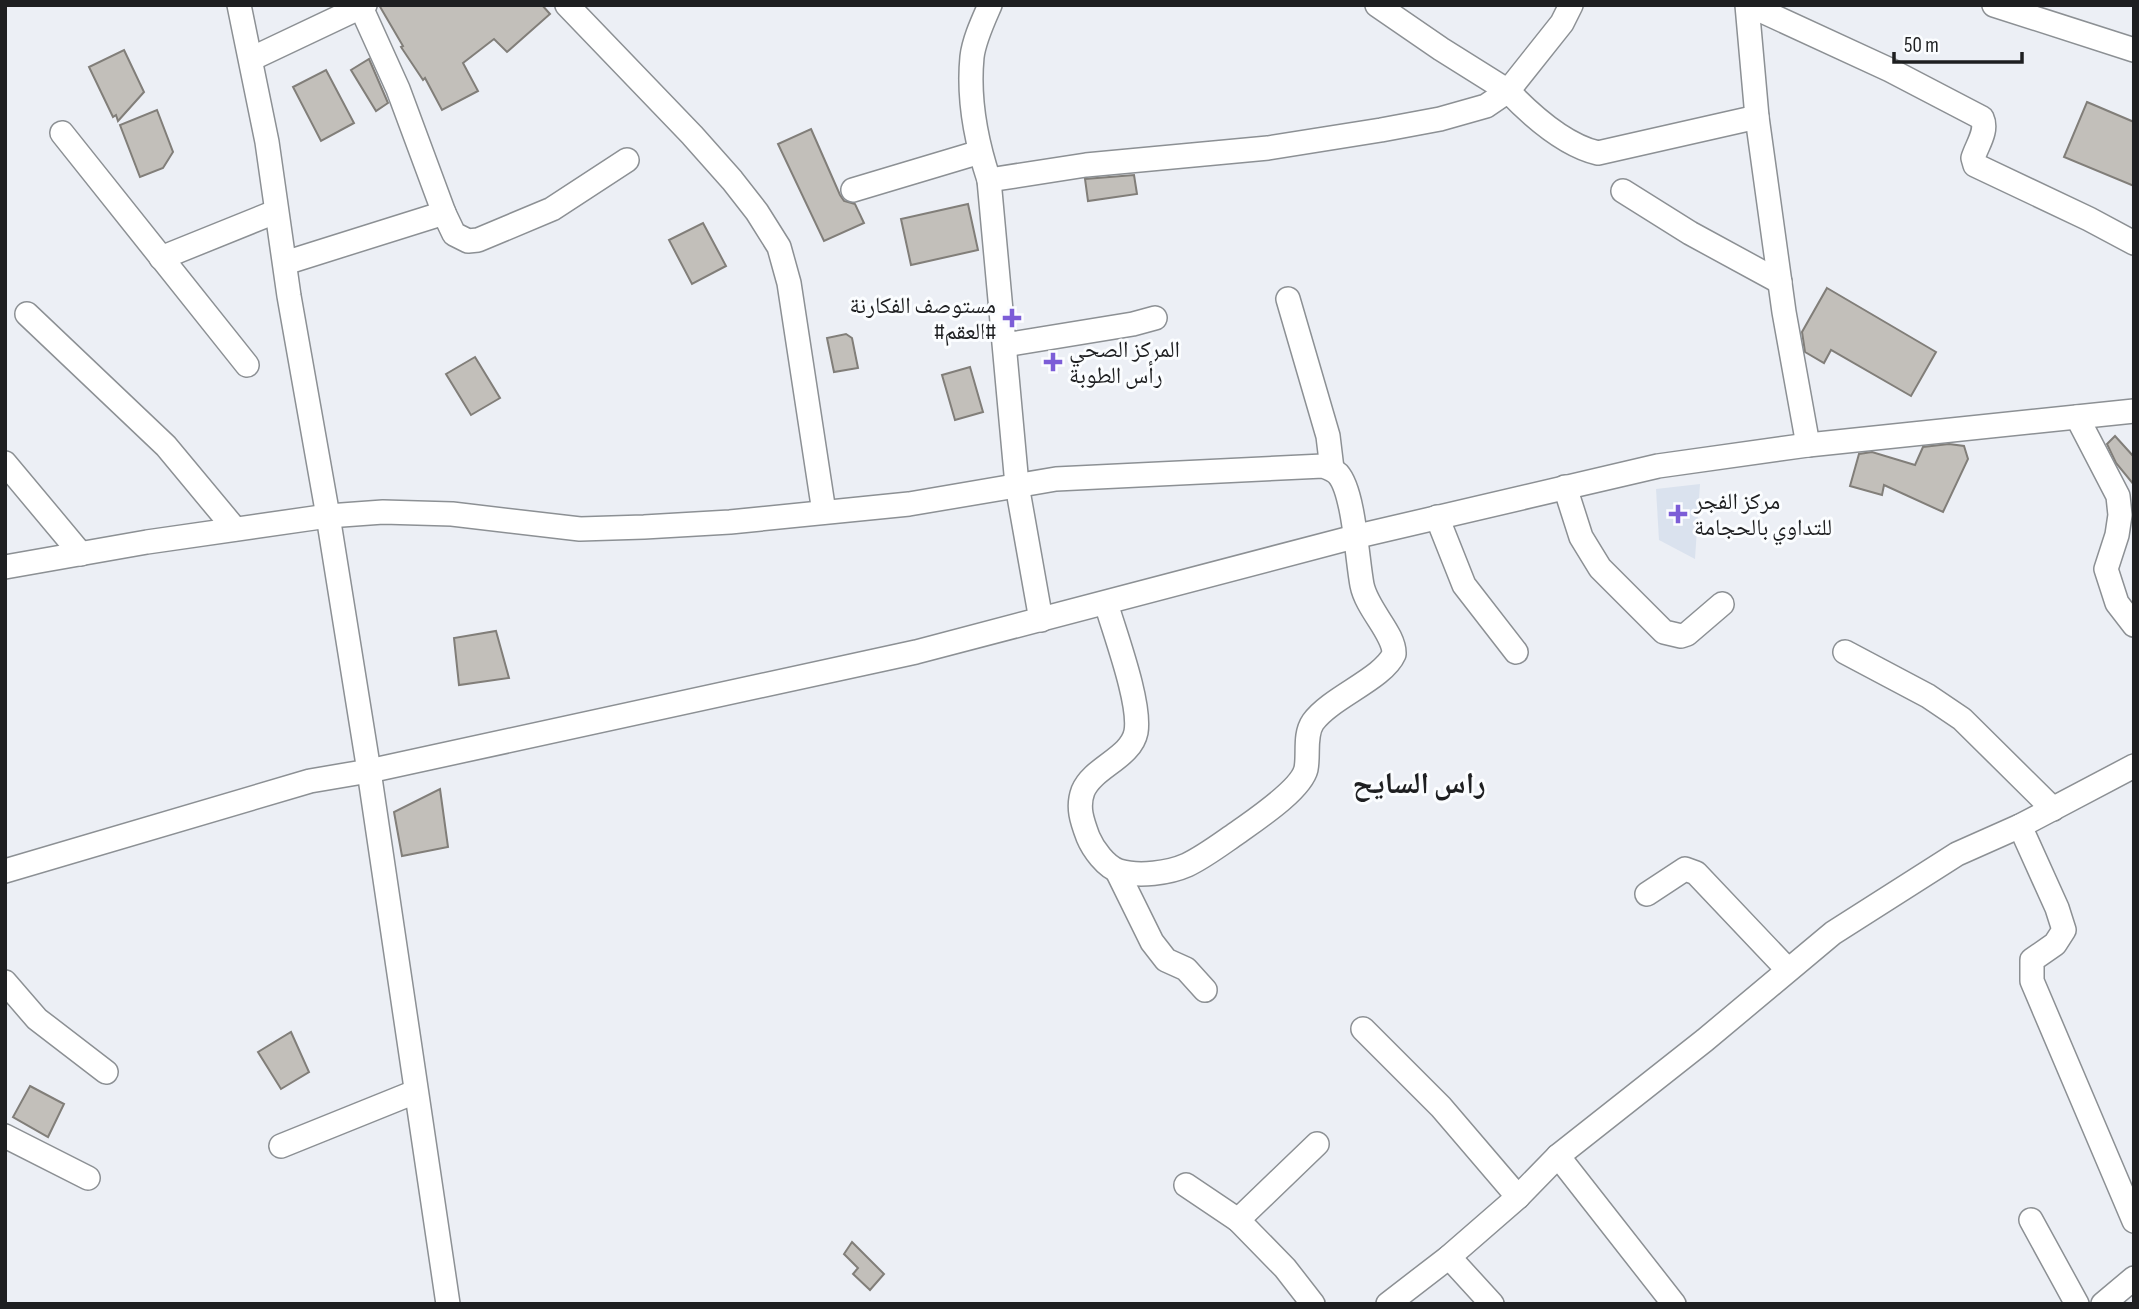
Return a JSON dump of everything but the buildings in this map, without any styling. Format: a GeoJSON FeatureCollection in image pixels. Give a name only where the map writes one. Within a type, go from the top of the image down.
{"type":"FeatureCollection","features":[{"type":"Feature","properties":{"kind":"street"},"geometry":{"type":"LineString","coordinates":[[239,5],[267,142],[275,212],[328,516],[369,771],[448,1304]]}},
{"type":"Feature","properties":{"kind":"street"},"geometry":{"type":"LineString","coordinates":[[567,5],[700,144],[757,212],[779,247],[789,283],[824,512]]}},
{"type":"Feature","properties":{"kind":"street"},"geometry":{"type":"LineString","coordinates":[[990,5],[972,55],[974,118],[980,152],[989,180],[1017,485],[1041,620]]}},
{"type":"Feature","properties":{"kind":"street"},"geometry":{"type":"LineString","coordinates":[[1377,5],[1508,91],[1521,105],[1564,138],[1587,150],[1598,153],[1757,117]]}},
{"type":"Feature","properties":{"kind":"street"},"geometry":{"type":"LineString","coordinates":[[989,180],[1086,165],[1268,148],[1440,119],[1486,106],[1508,91],[1562,23],[1571,5]]}},
{"type":"Feature","properties":{"kind":"street"},"geometry":{"type":"LineString","coordinates":[[1808,444],[1780,282],[1757,117],[1748,5],[1890,70],[1982,118],[1985,124],[1984,132],[1973,158],[1975,165],[2134,243]]}},
{"type":"Feature","properties":{"kind":"street"},"geometry":{"type":"LineString","coordinates":[[1994,5],[2134,50]]}},
{"type":"Feature","properties":{"kind":"street"},"geometry":{"type":"LineString","coordinates":[[250,59],[362,6],[411,122],[444,213],[454,234],[468,241],[478,240],[552,209],[627,160]]}},
{"type":"Feature","properties":{"kind":"street"},"geometry":{"type":"LineString","coordinates":[[61,133],[247,365]]}},
{"type":"Feature","properties":{"kind":"street"},"geometry":{"type":"LineString","coordinates":[[853,190],[980,152]]}},
{"type":"Feature","properties":{"kind":"street"},"geometry":{"type":"LineString","coordinates":[[1623,191],[1690,233],[1780,282]]}},
{"type":"Feature","properties":{"kind":"street"},"geometry":{"type":"LineString","coordinates":[[161,258],[275,212]]}},
{"type":"Feature","properties":{"kind":"street"},"geometry":{"type":"LineString","coordinates":[[285,263],[444,213]]}},
{"type":"Feature","properties":{"kind":"street"},"geometry":{"type":"LineString","coordinates":[[1288,299],[1328,436],[1332,469]]}},
{"type":"Feature","properties":{"kind":"street"},"geometry":{"type":"LineString","coordinates":[[27,314],[166,446],[235,529]]}},
{"type":"Feature","properties":{"kind":"street"},"geometry":{"type":"LineString","coordinates":[[1005,345],[1155,318]]}},
{"type":"Feature","properties":{"kind":"street"},"geometry":{"type":"LineString","coordinates":[[5,871],[310,781],[369,771],[890,658],[1354,537],[1565,487],[1667,465],[1808,444],[2134,411]]}},
{"type":"Feature","properties":{"kind":"street"},"geometry":{"type":"LineString","coordinates":[[2077,417],[2118,496],[2120,514],[2117,535],[2106,569],[2117,603],[2134,625]]}},
{"type":"Feature","properties":{"kind":"street"},"geometry":{"type":"LineString","coordinates":[[5,463],[81,554]]}},
{"type":"Feature","properties":{"kind":"street"},"geometry":{"type":"LineString","coordinates":[[5,566],[328,516],[383,512],[453,514],[580,529],[730,522],[909,504],[1056,479],[1323,466],[1332,469],[1338,473],[1349,498],[1363,589],[1368,605],[1393,643],[1393,658],[1313,722],[1308,741],[1306,772],[1296,785],[1261,816],[1188,864],[1168,871],[1117,871]]}},
{"type":"Feature","properties":{"kind":"street"},"geometry":{"type":"LineString","coordinates":[[1565,487],[1581,537],[1600,568],[1664,632],[1681,636],[1687,634],[1722,604]]}},
{"type":"Feature","properties":{"kind":"street"},"geometry":{"type":"LineString","coordinates":[[1437,517],[1464,585],[1516,652]]}},
{"type":"Feature","properties":{"kind":"street"},"geometry":{"type":"LineString","coordinates":[[1106,603],[1137,714],[1136,736],[1124,752],[1084,788],[1080,804],[1081,819],[1090,841],[1102,859],[1117,871],[1152,942],[1166,960],[1186,969],[1205,990]]}},
{"type":"Feature","properties":{"kind":"street"},"geometry":{"type":"LineString","coordinates":[[1845,652],[1928,696],[1962,719],[2053,809]]}},
{"type":"Feature","properties":{"kind":"street"},"geometry":{"type":"LineString","coordinates":[[1388,1304],[1449,1257],[1518,1197],[1558,1156],[1705,1040],[1833,933],[1890,894],[1957,855],[2020,826],[2134,766]]}},
{"type":"Feature","properties":{"kind":"street"},"geometry":{"type":"LineString","coordinates":[[2020,826],[2064,930],[2055,944],[2032,960],[2032,981],[2134,1221]]}},
{"type":"Feature","properties":{"kind":"street"},"geometry":{"type":"LineString","coordinates":[[1647,894],[1685,869],[1696,873],[1788,970]]}},
{"type":"Feature","properties":{"kind":"street"},"geometry":{"type":"LineString","coordinates":[[5,982],[37,1019],[106,1072]]}},
{"type":"Feature","properties":{"kind":"street"},"geometry":{"type":"LineString","coordinates":[[1363,1029],[1441,1107],[1518,1197]]}},
{"type":"Feature","properties":{"kind":"street"},"geometry":{"type":"LineString","coordinates":[[281,1146],[415,1092]]}},
{"type":"Feature","properties":{"kind":"street"},"geometry":{"type":"LineString","coordinates":[[5,1136],[88,1178]]}},
{"type":"Feature","properties":{"kind":"street"},"geometry":{"type":"LineString","coordinates":[[1238,1220],[1317,1144]]}},
{"type":"Feature","properties":{"kind":"street"},"geometry":{"type":"LineString","coordinates":[[1558,1156],[1674,1304]]}},
{"type":"Feature","properties":{"kind":"street"},"geometry":{"type":"LineString","coordinates":[[1186,1185],[1238,1220],[1285,1268],[1314,1304]]}},
{"type":"Feature","properties":{"kind":"street"},"geometry":{"type":"LineString","coordinates":[[2031,1220],[2077,1304]]}},
{"type":"Feature","properties":{"kind":"street"},"geometry":{"type":"LineString","coordinates":[[1449,1257],[1492,1304]]}},
{"type":"Feature","properties":{"kind":"street"},"geometry":{"type":"LineString","coordinates":[[2103,1304],[2130,1287]]}},
{"type":"Feature","properties":{"kind":"shaded area","name":"مركز الفجر للتداوي بالحجامة"},"geometry":{"type":"Polygon","coordinates":[[[1700,484],[1695,559],[1659,540],[1656,489],[1700,484]]]}},
{"type":"Feature","properties":{"kind":"place","name":"مستوصف الفكارنة #العقم#"},"geometry":{"type":"Point","coordinates":[1012,318]}},
{"type":"Feature","properties":{"kind":"place","name":"المركز الصحي رأس الطوبة"},"geometry":{"type":"Point","coordinates":[1053,362]}},
{"type":"Feature","properties":{"kind":"place","name":"مركز الفجر للتداوي بالحجامة"},"geometry":{"type":"Point","coordinates":[1678,514]}},
{"type":"Feature","properties":{"kind":"district","name":"راس السايح"},"geometry":{"type":"Point","coordinates":[1419,783]}}]}
